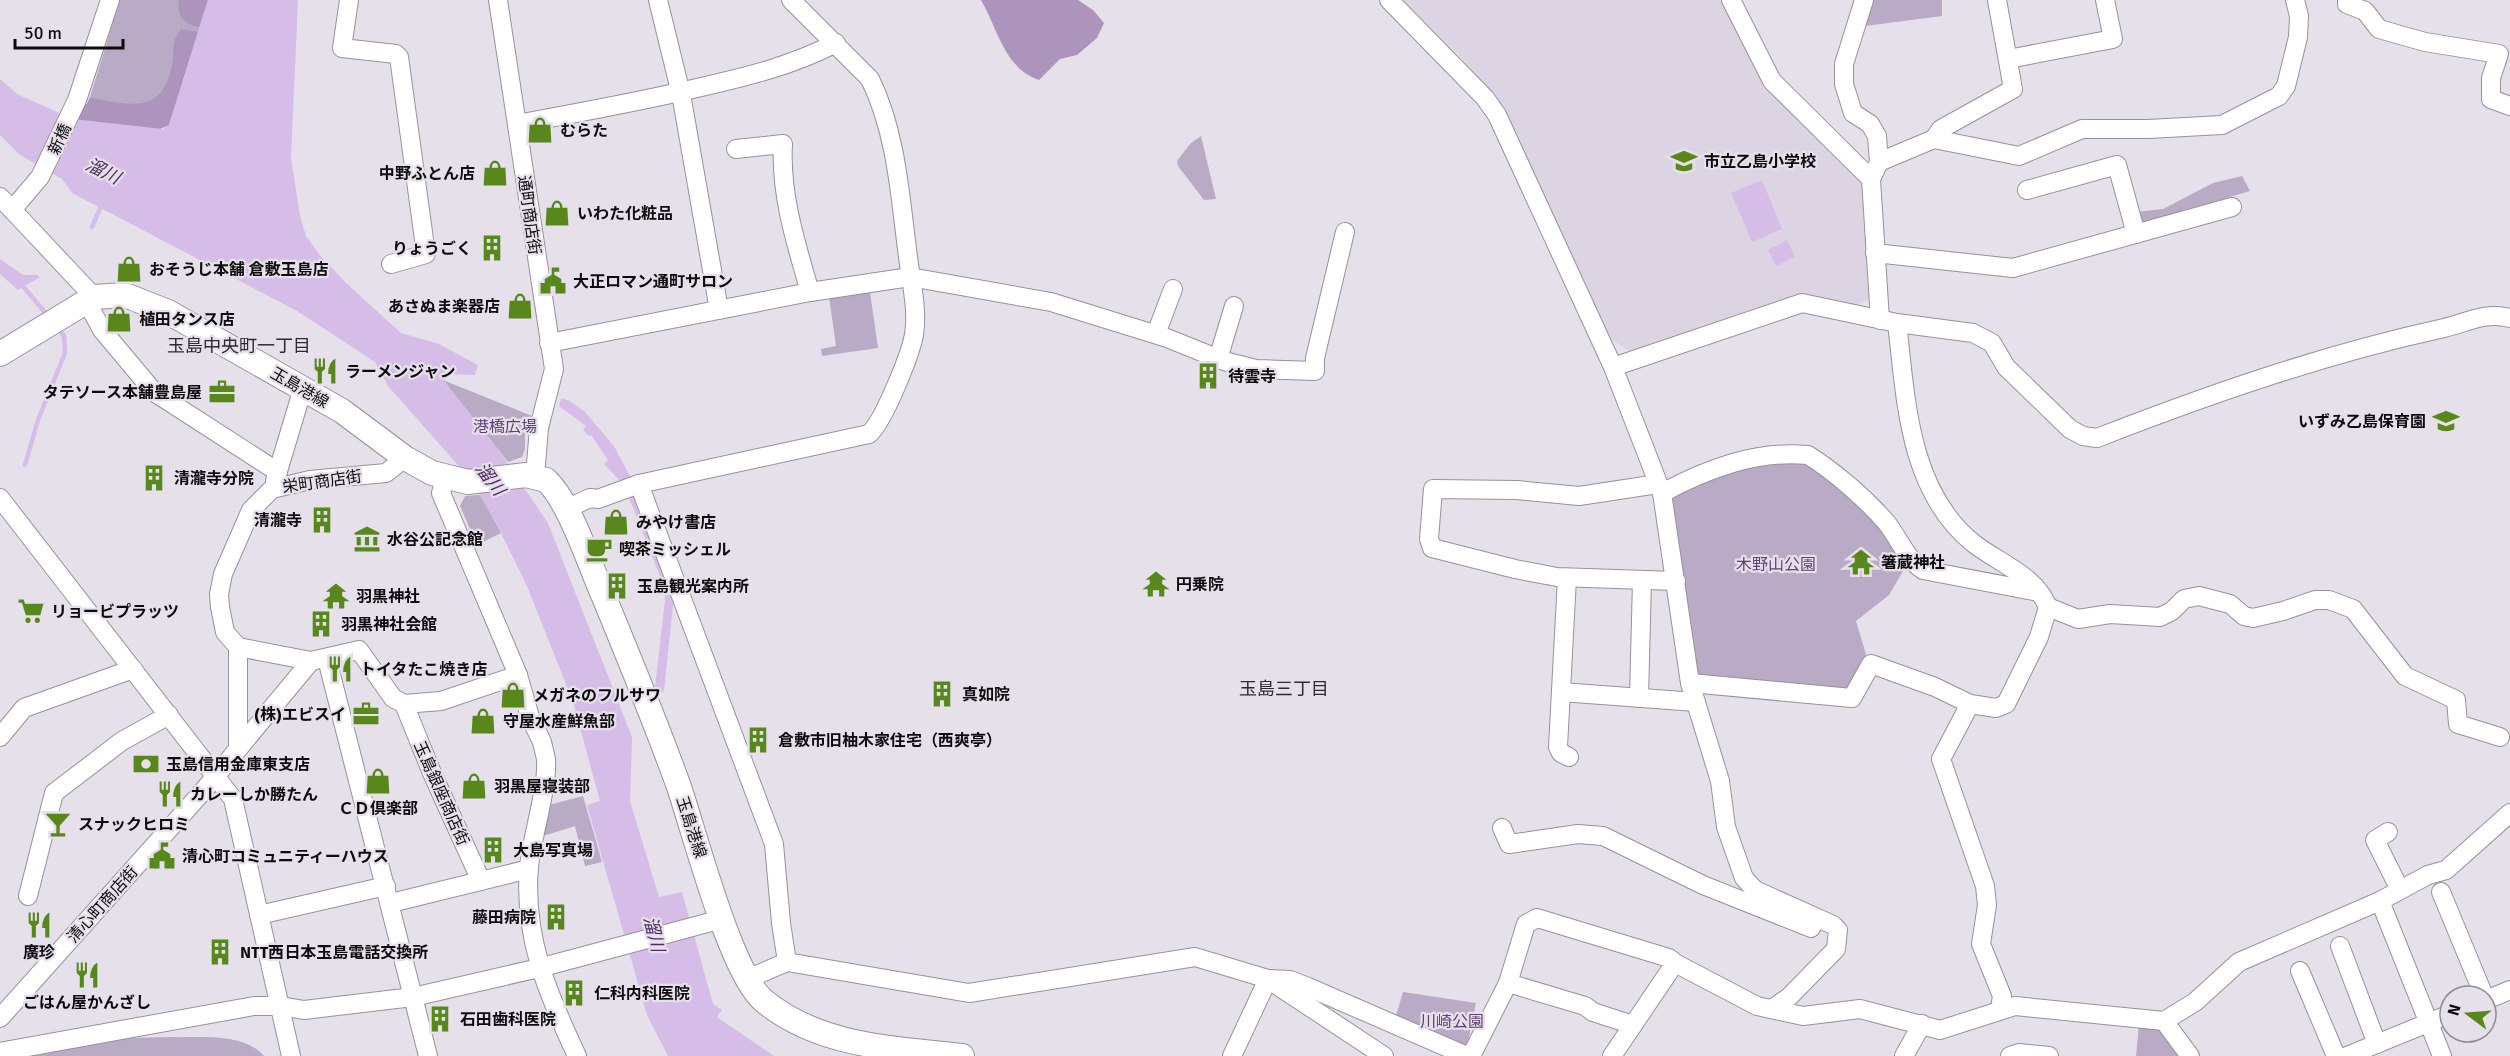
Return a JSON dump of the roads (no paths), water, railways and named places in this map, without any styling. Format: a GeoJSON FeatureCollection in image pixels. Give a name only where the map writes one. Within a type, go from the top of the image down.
{"type":"FeatureCollection","features":[{"type":"Feature","properties":{"kind":"main road","name":"玉島港線"},"geometry":{"type":"LineString","coordinates":[[0,354],[91,300],[125,295],[148,302],[303,388],[342,411],[405,458],[445,478],[468,482],[530,475],[552,485],[566,509],[638,676],[679,788],[722,919],[747,979],[762,999],[780,1013],[824,1036],[962,1056]]}},
{"type":"Feature","properties":{"kind":"street","name":"新橋"},"geometry":{"type":"LineString","coordinates":[[6,204],[40,177],[77,100],[110,0]]}},
{"type":"Feature","properties":{"kind":"street"},"geometry":{"type":"LineString","coordinates":[[349,0],[342,48],[396,54],[399,57],[426,254],[391,264]]}},
{"type":"Feature","properties":{"kind":"street","name":"通町商店街"},"geometry":{"type":"LineString","coordinates":[[498,0],[554,369],[530,475]]}},
{"type":"Feature","properties":{"kind":"street"},"geometry":{"type":"LineString","coordinates":[[658,0],[681,94],[719,310]]}},
{"type":"Feature","properties":{"kind":"street"},"geometry":{"type":"LineString","coordinates":[[566,509],[590,498],[598,499],[632,487],[869,434],[881,417],[906,361],[914,333],[910,276],[894,149],[878,95],[870,79],[791,0]]}},
{"type":"Feature","properties":{"kind":"street"},"geometry":{"type":"LineString","coordinates":[[1389,0],[1478,90],[1497,115],[1613,367],[1660,489],[1690,683],[1720,781],[1726,827],[1744,878],[1755,890],[1833,924],[1838,930],[1839,939],[1836,949],[1789,997],[1772,1009]]}},
{"type":"Feature","properties":{"kind":"street"},"geometry":{"type":"LineString","coordinates":[[1731,0],[1772,81],[1871,179]]}},
{"type":"Feature","properties":{"kind":"street"},"geometry":{"type":"LineString","coordinates":[[1864,0],[1844,64],[1844,84],[1853,114],[1870,124],[1877,136],[1879,162],[1871,179],[1875,254],[1910,432],[1933,493],[1953,523],[1973,543],[2021,574],[2044,600]]}},
{"type":"Feature","properties":{"kind":"street"},"geometry":{"type":"LineString","coordinates":[[1934,140],[1941,129],[2013,88],[1997,0]]}},
{"type":"Feature","properties":{"kind":"street"},"geometry":{"type":"LineString","coordinates":[[2008,59],[2113,39],[2105,0]]}},
{"type":"Feature","properties":{"kind":"street"},"geometry":{"type":"LineString","coordinates":[[1879,162],[1934,140],[2019,156],[2082,129],[2148,129],[2222,125],[2279,96],[2286,86],[2298,37],[2295,0]]}},
{"type":"Feature","properties":{"kind":"street"},"geometry":{"type":"LineString","coordinates":[[2348,0],[2347,4],[2365,11],[2379,29],[2425,42],[2499,54],[2491,78],[2491,99],[2510,106]]}},
{"type":"Feature","properties":{"kind":"street"},"geometry":{"type":"LineString","coordinates":[[517,124],[681,94],[770,72],[805,59],[836,43]]}},
{"type":"Feature","properties":{"kind":"street"},"geometry":{"type":"LineString","coordinates":[[736,149],[783,144],[782,163],[792,230],[810,292]]}},
{"type":"Feature","properties":{"kind":"street"},"geometry":{"type":"LineString","coordinates":[[2027,190],[2117,165],[2136,234]]}},
{"type":"Feature","properties":{"kind":"street"},"geometry":{"type":"LineString","coordinates":[[6,204],[91,300],[102,330],[154,392],[275,480],[303,388]]}},
{"type":"Feature","properties":{"kind":"street"},"geometry":{"type":"LineString","coordinates":[[1875,254],[2013,268],[2232,207]]}},
{"type":"Feature","properties":{"kind":"street"},"geometry":{"type":"LineString","coordinates":[[549,343],[810,292],[910,276],[1051,302],[1156,334],[1218,359],[1256,369],[1315,371],[1315,358],[1345,232]]}},
{"type":"Feature","properties":{"kind":"street"},"geometry":{"type":"LineString","coordinates":[[1156,334],[1173,289]]}},
{"type":"Feature","properties":{"kind":"street"},"geometry":{"type":"LineString","coordinates":[[1613,367],[1802,303],[1888,322],[1973,333],[1992,343],[2006,367],[2070,429],[2083,436],[2097,438],[2230,388],[2384,341],[2480,317],[2510,318]]}},
{"type":"Feature","properties":{"kind":"street"},"geometry":{"type":"LineString","coordinates":[[1218,359],[1234,306]]}},
{"type":"Feature","properties":{"kind":"street"},"geometry":{"type":"LineString","coordinates":[[1676,581],[1567,578],[1515,569],[1432,548],[1429,539],[1433,489],[1517,490],[1579,496],[1660,489],[1726,465],[1761,457],[1808,455],[1873,509],[1887,524],[1915,565],[1923,570],[2044,600],[2078,619],[2110,614],[2160,617],[2172,611],[2184,599],[2199,596],[2230,604],[2244,616],[2253,618],[2283,612],[2315,600],[2329,600],[2353,609],[2405,676],[2456,700],[2458,723],[2500,737]]}},
{"type":"Feature","properties":{"kind":"street","name":"栄町商店街"},"geometry":{"type":"LineString","coordinates":[[238,647],[225,632],[219,594],[223,574],[251,510],[275,480],[310,480],[386,472],[405,458]]}},
{"type":"Feature","properties":{"kind":"street"},"geometry":{"type":"LineString","coordinates":[[445,478],[441,493],[518,675],[530,717],[542,742],[547,766],[529,868],[529,899],[539,968],[577,1056]]}},
{"type":"Feature","properties":{"kind":"street"},"geometry":{"type":"LineString","coordinates":[[632,487],[774,844],[787,962]]}},
{"type":"Feature","properties":{"kind":"street"},"geometry":{"type":"LineString","coordinates":[[1,501],[217,775],[233,799],[291,1056]]}},
{"type":"Feature","properties":{"kind":"street"},"geometry":{"type":"LineString","coordinates":[[1567,578],[1558,747],[1561,753],[1569,757]]}},
{"type":"Feature","properties":{"kind":"street"},"geometry":{"type":"LineString","coordinates":[[1639,698],[1642,580]]}},
{"type":"Feature","properties":{"kind":"street"},"geometry":{"type":"LineString","coordinates":[[1690,683],[1852,698],[1871,664],[1935,687],[1970,704],[1996,708],[2006,704],[2038,637],[2044,600]]}},
{"type":"Feature","properties":{"kind":"street"},"geometry":{"type":"LineString","coordinates":[[238,749],[238,647],[319,660],[389,895],[428,1056]]}},
{"type":"Feature","properties":{"kind":"street","name":"玉島銀座商店街"},"geometry":{"type":"LineString","coordinates":[[319,660],[359,650],[393,698],[404,704],[432,773],[481,881]]}},
{"type":"Feature","properties":{"kind":"street","name":"清心町商店街"},"geometry":{"type":"LineString","coordinates":[[0,1018],[319,660]]}},
{"type":"Feature","properties":{"kind":"street"},"geometry":{"type":"LineString","coordinates":[[0,737],[24,708],[133,669]]}},
{"type":"Feature","properties":{"kind":"street"},"geometry":{"type":"LineString","coordinates":[[404,704],[441,701],[518,675]]}},
{"type":"Feature","properties":{"kind":"street"},"geometry":{"type":"LineString","coordinates":[[1561,692],[1696,702]]}},
{"type":"Feature","properties":{"kind":"street"},"geometry":{"type":"LineString","coordinates":[[1970,704],[1941,759],[1985,886],[1987,905],[1981,944],[2002,996],[2000,1009]]}},
{"type":"Feature","properties":{"kind":"street"},"geometry":{"type":"LineString","coordinates":[[28,896],[54,793],[122,741],[169,715]]}},
{"type":"Feature","properties":{"kind":"street"},"geometry":{"type":"LineString","coordinates":[[747,979],[787,962],[969,993],[1196,957],[1268,979],[1290,981],[1308,987],[1469,1056],[1508,983],[1526,924],[1537,918],[1675,963],[1757,1006],[1803,1016],[1860,1009],[1940,1030],[2015,1006],[2164,1021],[2195,1002],[2239,962],[2380,901],[2428,875],[2446,870],[2510,813]]}},
{"type":"Feature","properties":{"kind":"street"},"geometry":{"type":"LineString","coordinates":[[1502,828],[1509,844],[1543,841],[1578,834],[1603,836],[1702,885],[1839,939]]}},
{"type":"Feature","properties":{"kind":"street"},"geometry":{"type":"LineString","coordinates":[[2388,832],[2375,840],[2400,890]]}},
{"type":"Feature","properties":{"kind":"street"},"geometry":{"type":"LineString","coordinates":[[259,915],[481,881],[529,868]]}},
{"type":"Feature","properties":{"kind":"street"},"geometry":{"type":"LineString","coordinates":[[2442,892],[2479,984]]}},
{"type":"Feature","properties":{"kind":"street"},"geometry":{"type":"LineString","coordinates":[[2380,901],[2442,1056]]}},
{"type":"Feature","properties":{"kind":"street"},"geometry":{"type":"LineString","coordinates":[[0,1052],[254,1006],[281,1006],[304,1010],[413,997],[539,968],[722,919]]}},
{"type":"Feature","properties":{"kind":"street"},"geometry":{"type":"LineString","coordinates":[[2340,946],[2377,1044]]}},
{"type":"Feature","properties":{"kind":"street"},"geometry":{"type":"LineString","coordinates":[[1612,1056],[1675,963]]}},
{"type":"Feature","properties":{"kind":"street"},"geometry":{"type":"LineString","coordinates":[[2300,971],[2336,1056]]}},
{"type":"Feature","properties":{"kind":"street"},"geometry":{"type":"LineString","coordinates":[[1232,1056],[1268,979]]}},
{"type":"Feature","properties":{"kind":"street"},"geometry":{"type":"LineString","coordinates":[[1268,979],[1384,1056]]}},
{"type":"Feature","properties":{"kind":"street"},"geometry":{"type":"LineString","coordinates":[[1508,983],[1585,1006],[1593,1012],[1633,1025]]}},
{"type":"Feature","properties":{"kind":"street"},"geometry":{"type":"LineString","coordinates":[[2347,1056],[2438,1019]]}},
{"type":"Feature","properties":{"kind":"street"},"geometry":{"type":"LineString","coordinates":[[2164,1021],[2190,1056]]}},
{"type":"Feature","properties":{"kind":"street"},"geometry":{"type":"LineString","coordinates":[[1904,1056],[1922,1024]]}},
{"type":"Feature","properties":{"kind":"street"},"geometry":{"type":"LineString","coordinates":[[2010,1056],[2019,1053],[2049,1056]]}},
{"type":"Feature","properties":{"kind":"water","name":"溜川"},"geometry":{"type":"Polygon","coordinates":[[[208,0],[298,0],[291,158],[300,216],[306,236],[346,283],[401,333],[439,344],[478,365],[475,375],[445,374],[443,380],[495,445],[548,523],[632,737],[630,801],[659,897],[682,892],[713,1004],[722,1010],[717,1017],[774,1056],[668,1056],[647,1015],[587,805],[600,801],[573,702],[527,586],[480,495],[457,464],[388,386],[375,362],[297,311],[72,193],[62,179],[20,155],[0,135],[0,79],[17,94],[73,119],[163,129],[169,125],[208,0]]]}},
{"type":"Feature","properties":{"kind":"water"},"geometry":{"type":"Polygon","coordinates":[[[1762,180],[1782,229],[1752,242],[1731,193],[1762,180]]]}},
{"type":"Feature","properties":{"kind":"water"},"geometry":{"type":"Polygon","coordinates":[[[1787,240],[1795,257],[1776,266],[1768,250],[1787,240]]]}},
{"type":"Feature","properties":{"kind":"water"},"geometry":{"type":"Polygon","coordinates":[[[0,259],[23,275],[40,277],[18,290],[0,274],[0,259]]]}},
{"type":"Feature","properties":{"kind":"water"},"geometry":{"type":"Polygon","coordinates":[[[561,398],[570,401],[585,412],[614,446],[632,480],[674,595],[664,691],[658,694],[655,687],[665,600],[663,584],[624,485],[604,464],[608,460],[591,435],[589,436],[583,430],[586,426],[559,406],[561,398]]]}},
{"type":"Feature","properties":{"kind":"waterway"},"geometry":{"type":"LineString","coordinates":[[92,227],[102,204]]}},
{"type":"Feature","properties":{"kind":"waterway"},"geometry":{"type":"LineString","coordinates":[[21,284],[48,316]]}},
{"type":"Feature","properties":{"kind":"waterway"},"geometry":{"type":"LineString","coordinates":[[25,465],[38,420],[65,353],[64,336],[57,327]]}},
{"type":"Feature","properties":{"kind":"place","name":"むらた"},"geometry":{"type":"Point","coordinates":[540,130]}},
{"type":"Feature","properties":{"kind":"place","name":"市立乙島小学校"},"geometry":{"type":"Point","coordinates":[1684,161]}},
{"type":"Feature","properties":{"kind":"place","name":"中野ふとん店"},"geometry":{"type":"Point","coordinates":[495,173]}},
{"type":"Feature","properties":{"kind":"place","name":"いわた化粧品"},"geometry":{"type":"Point","coordinates":[557,213]}},
{"type":"Feature","properties":{"kind":"place","name":"りょうごく"},"geometry":{"type":"Point","coordinates":[492,248]}},
{"type":"Feature","properties":{"kind":"place","name":"おそうじ本舗 倉敷玉島店"},"geometry":{"type":"Point","coordinates":[129,269]}},
{"type":"Feature","properties":{"kind":"place","name":"大正ロマン通町サロン"},"geometry":{"type":"Point","coordinates":[553,281]}},
{"type":"Feature","properties":{"kind":"place","name":"あさぬま楽器店"},"geometry":{"type":"Point","coordinates":[520,306]}},
{"type":"Feature","properties":{"kind":"place","name":"植田タンス店"},"geometry":{"type":"Point","coordinates":[119,319]}},
{"type":"Feature","properties":{"kind":"place","name":"ラーメンジャン"},"geometry":{"type":"Point","coordinates":[325,371]}},
{"type":"Feature","properties":{"kind":"place","name":"待雲寺"},"geometry":{"type":"Point","coordinates":[1208,376]}},
{"type":"Feature","properties":{"kind":"place","name":"タテソース本舗豊島屋"},"geometry":{"type":"Point","coordinates":[222,392]}},
{"type":"Feature","properties":{"kind":"place","name":"いずみ乙島保育園"},"geometry":{"type":"Point","coordinates":[2446,421]}},
{"type":"Feature","properties":{"kind":"place","name":"清瀧寺分院"},"geometry":{"type":"Point","coordinates":[154,478]}},
{"type":"Feature","properties":{"kind":"place","name":"清瀧寺"},"geometry":{"type":"Point","coordinates":[322,520]}},
{"type":"Feature","properties":{"kind":"place","name":"みやけ書店"},"geometry":{"type":"Point","coordinates":[616,522]}},
{"type":"Feature","properties":{"kind":"place","name":"水谷公記念館"},"geometry":{"type":"Point","coordinates":[367,539]}},
{"type":"Feature","properties":{"kind":"place","name":"喫茶ミッシェル"},"geometry":{"type":"Point","coordinates":[599,549]}},
{"type":"Feature","properties":{"kind":"place","name":"箸蔵神社"},"geometry":{"type":"Point","coordinates":[1861,562]}},
{"type":"Feature","properties":{"kind":"place","name":"円乗院"},"geometry":{"type":"Point","coordinates":[1156,584]}},
{"type":"Feature","properties":{"kind":"place","name":"玉島観光案内所"},"geometry":{"type":"Point","coordinates":[617,586]}},
{"type":"Feature","properties":{"kind":"place","name":"羽黒神社"},"geometry":{"type":"Point","coordinates":[336,596]}},
{"type":"Feature","properties":{"kind":"place","name":"リョービプラッツ"},"geometry":{"type":"Point","coordinates":[31,611]}},
{"type":"Feature","properties":{"kind":"place","name":"羽黒神社会館"},"geometry":{"type":"Point","coordinates":[321,624]}},
{"type":"Feature","properties":{"kind":"place","name":"トイタたこ焼き店"},"geometry":{"type":"Point","coordinates":[340,669]}},
{"type":"Feature","properties":{"kind":"place","name":"真如院"},"geometry":{"type":"Point","coordinates":[942,694]}},
{"type":"Feature","properties":{"kind":"place","name":"メガネのフルサワ"},"geometry":{"type":"Point","coordinates":[513,695]}},
{"type":"Feature","properties":{"kind":"place","name":"(株)エビスイ"},"geometry":{"type":"Point","coordinates":[366,714]}},
{"type":"Feature","properties":{"kind":"place","name":"守屋水産鮮魚部"},"geometry":{"type":"Point","coordinates":[483,721]}},
{"type":"Feature","properties":{"kind":"place","name":"倉敷市旧柚木家住宅（西爽亭）"},"geometry":{"type":"Point","coordinates":[758,740]}},
{"type":"Feature","properties":{"kind":"place","name":"玉島信用金庫東支店"},"geometry":{"type":"Point","coordinates":[146,764]}},
{"type":"Feature","properties":{"kind":"place","name":"ＣＤ倶楽部"},"geometry":{"type":"Point","coordinates":[378,781]}},
{"type":"Feature","properties":{"kind":"place","name":"羽黒屋寝装部"},"geometry":{"type":"Point","coordinates":[474,786]}},
{"type":"Feature","properties":{"kind":"place","name":"カレーしか勝たん"},"geometry":{"type":"Point","coordinates":[170,794]}},
{"type":"Feature","properties":{"kind":"place","name":"スナックヒロミ"},"geometry":{"type":"Point","coordinates":[58,824]}},
{"type":"Feature","properties":{"kind":"place","name":"大島写真場"},"geometry":{"type":"Point","coordinates":[493,850]}},
{"type":"Feature","properties":{"kind":"place","name":"清心町コミュニティーハウス"},"geometry":{"type":"Point","coordinates":[162,856]}},
{"type":"Feature","properties":{"kind":"place","name":"藤田病院"},"geometry":{"type":"Point","coordinates":[556,917]}},
{"type":"Feature","properties":{"kind":"place","name":"廣珍"},"geometry":{"type":"Point","coordinates":[39,925]}},
{"type":"Feature","properties":{"kind":"place","name":"NTT西日本玉島電話交換所"},"geometry":{"type":"Point","coordinates":[220,952]}},
{"type":"Feature","properties":{"kind":"place","name":"ごはん屋かんざし"},"geometry":{"type":"Point","coordinates":[87,975]}},
{"type":"Feature","properties":{"kind":"place","name":"仁科内科医院"},"geometry":{"type":"Point","coordinates":[574,993]}},
{"type":"Feature","properties":{"kind":"place","name":"石田歯科医院"},"geometry":{"type":"Point","coordinates":[440,1019]}},
{"type":"Feature","properties":{"kind":"district","name":"玉島中央町一丁目"},"geometry":{"type":"Point","coordinates":[239,346]}},
{"type":"Feature","properties":{"kind":"district","name":"玉島三丁目"},"geometry":{"type":"Point","coordinates":[1284,689]}},
{"type":"Feature","properties":{"kind":"park label","name":"港橋広場"},"geometry":{"type":"Point","coordinates":[505,426]}},
{"type":"Feature","properties":{"kind":"park label","name":"木野山公園"},"geometry":{"type":"Point","coordinates":[1776,564]}},
{"type":"Feature","properties":{"kind":"park label","name":"川崎公園"},"geometry":{"type":"Point","coordinates":[1452,1021]}}]}
